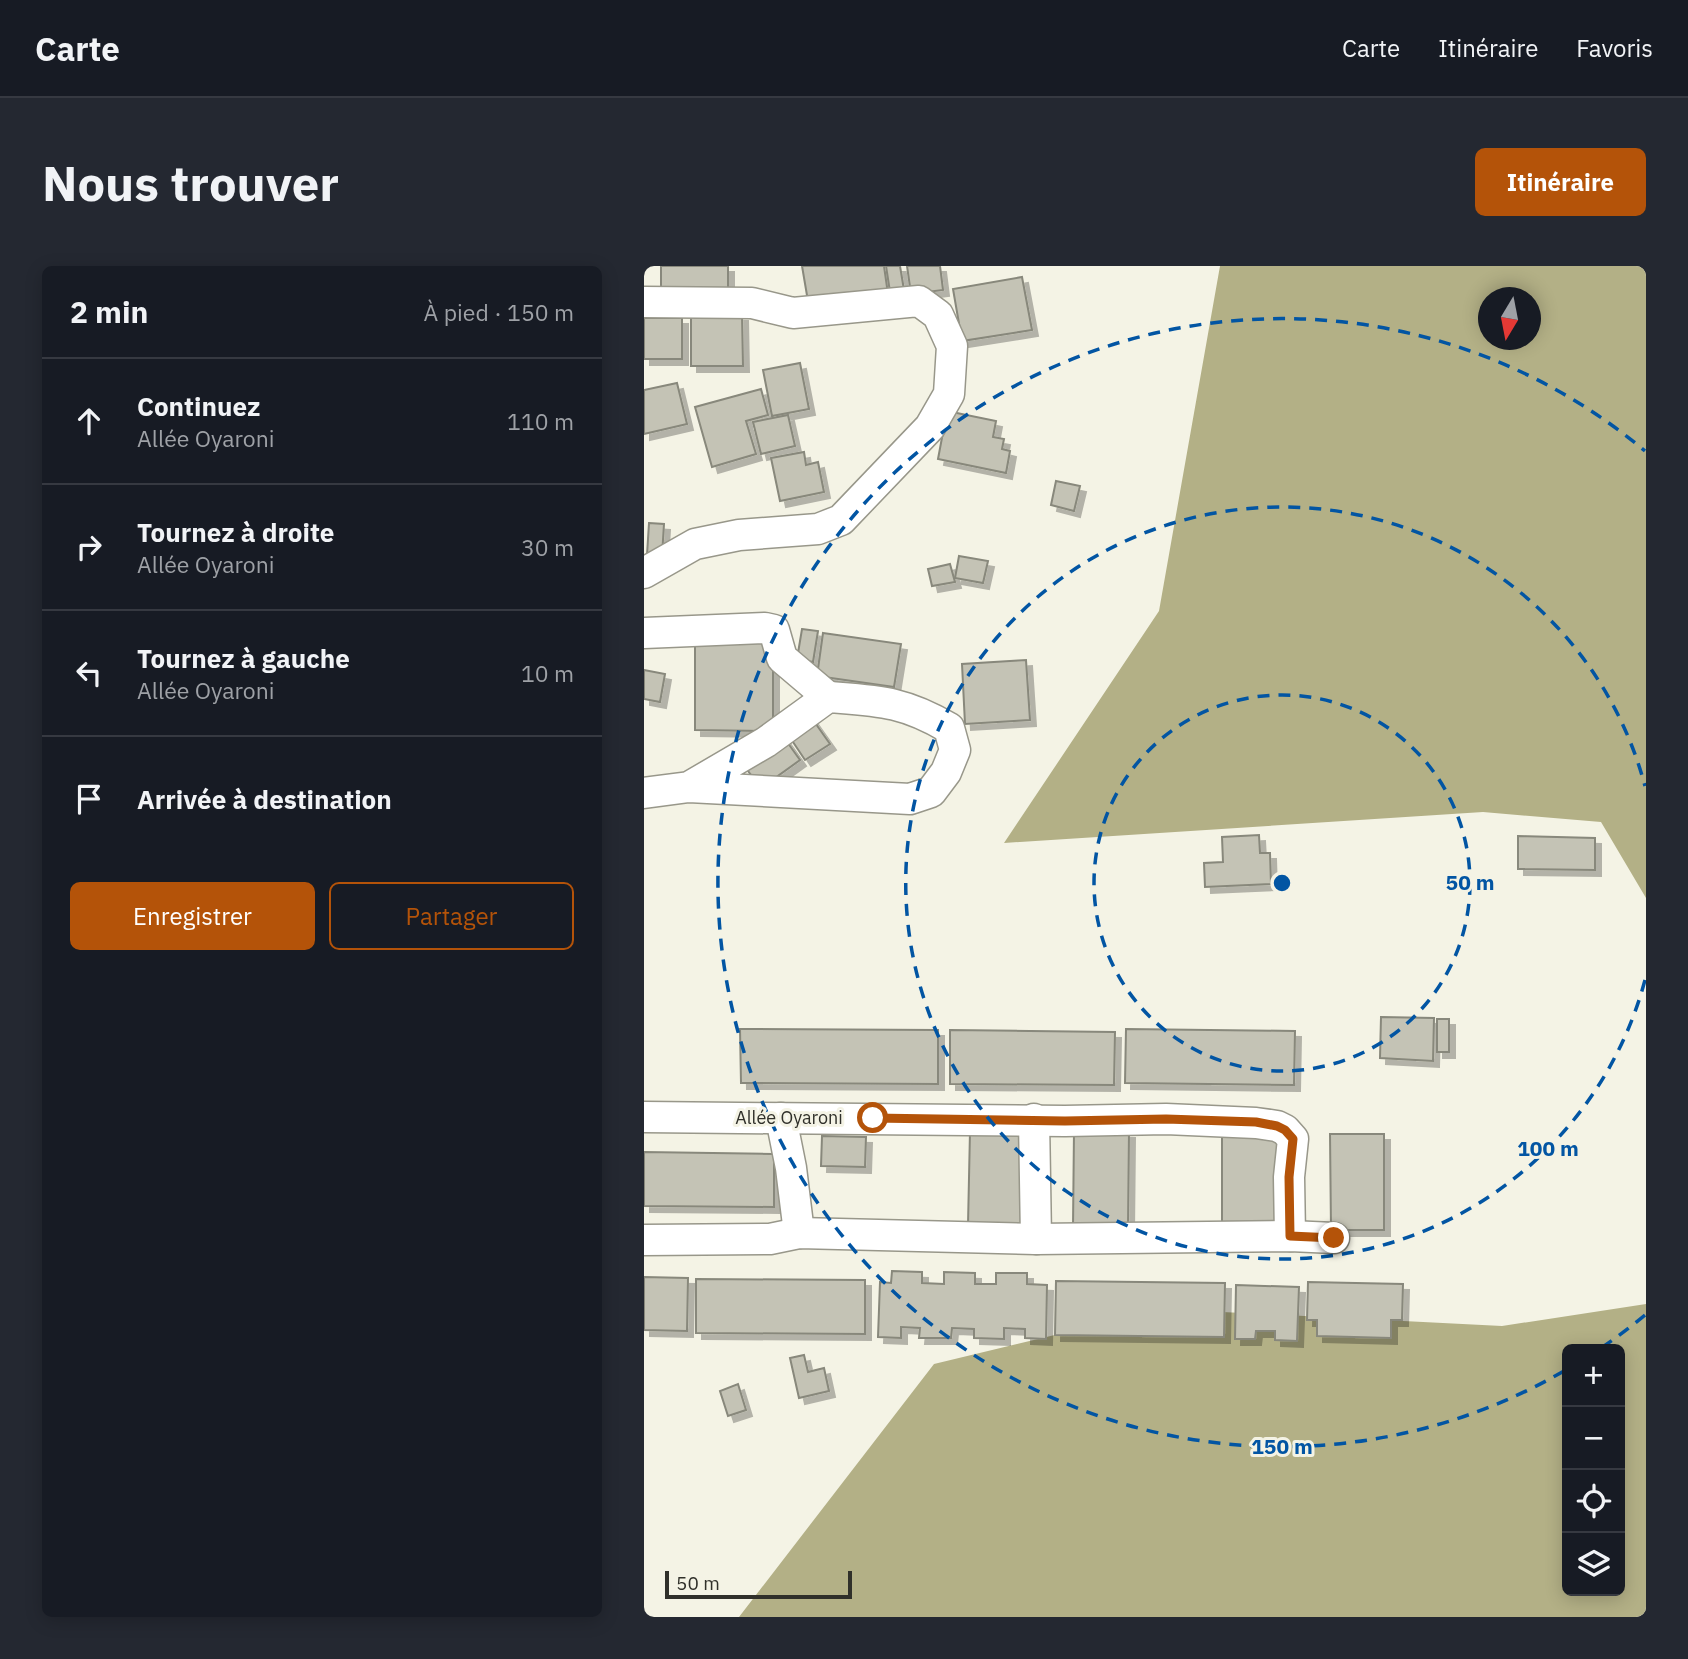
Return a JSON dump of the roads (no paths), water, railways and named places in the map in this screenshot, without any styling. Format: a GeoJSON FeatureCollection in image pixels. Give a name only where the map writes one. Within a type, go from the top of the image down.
{"type":"FeatureCollection","features":[{"type":"Feature","properties":{"kind":"street"},"geometry":{"type":"LineString","coordinates":[[644,302],[752,303],[793,313],[919,301],[938,315],[952,346],[949,394],[930,427],[841,520],[818,529],[739,535],[695,544],[644,573]]}},
{"type":"Feature","properties":{"kind":"street"},"geometry":{"type":"LineString","coordinates":[[644,633],[765,628],[774,630],[782,658],[828,697],[888,702],[922,712],[949,728],[955,750],[946,772],[931,792],[910,799],[689,788],[644,793]]}},
{"type":"Feature","properties":{"kind":"street"},"geometry":{"type":"LineString","coordinates":[[689,788],[766,743],[828,697]]}},
{"type":"Feature","properties":{"kind":"street","name":"Allée Oyaroni"},"geometry":{"type":"LineString","coordinates":[[644,1117],[1166,1119],[1256,1122],[1277,1126],[1293,1139],[1289,1177],[1290,1236]]}},
{"type":"Feature","properties":{"kind":"street"},"geometry":{"type":"LineString","coordinates":[[780,1118],[791,1168],[799,1233]]}},
{"type":"Feature","properties":{"kind":"street"},"geometry":{"type":"LineString","coordinates":[[1034,1119],[1036,1239]]}},
{"type":"Feature","properties":{"kind":"street"},"geometry":{"type":"LineString","coordinates":[[644,1241],[770,1239],[799,1233],[1036,1239],[1290,1236],[1334,1238]]}}]}
